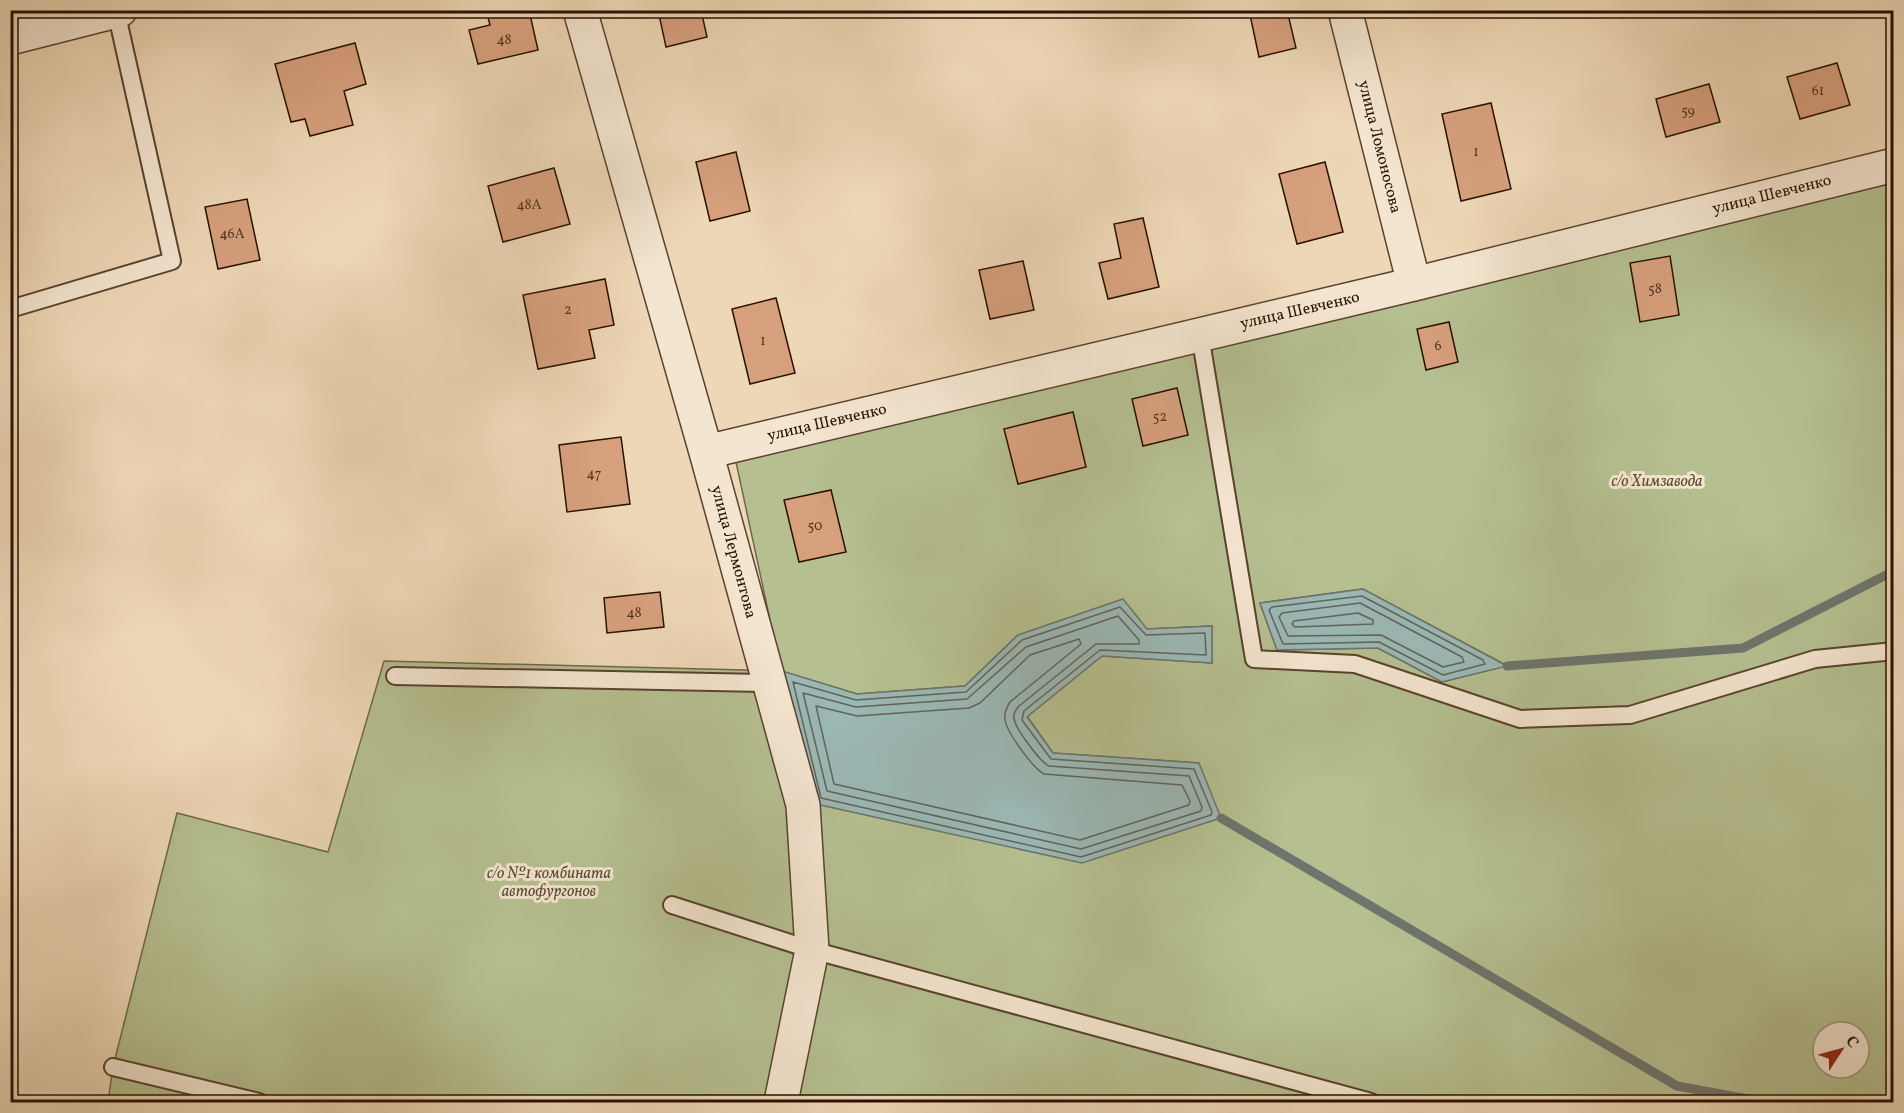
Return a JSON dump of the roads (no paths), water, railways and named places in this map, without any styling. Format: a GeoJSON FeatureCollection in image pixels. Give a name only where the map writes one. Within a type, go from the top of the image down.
{"type":"FeatureCollection","features":[{"type":"Feature","properties":{"kind":"street","name":"улица Лермонтова"},"geometry":{"type":"LineString","coordinates":[[580,10],[706,452],[803,806],[812,950],[781,1102]]}},
{"type":"Feature","properties":{"kind":"street","name":"улица Ломоносова"},"geometry":{"type":"LineString","coordinates":[[1345,10],[1414,284]]}},
{"type":"Feature","properties":{"kind":"street"},"geometry":{"type":"LineString","coordinates":[[10,39],[118,11]]}},
{"type":"Feature","properties":{"kind":"street","name":"улица Шевченко"},"geometry":{"type":"LineString","coordinates":[[706,452],[1414,284],[1893,165]]}},
{"type":"Feature","properties":{"kind":"lane"},"geometry":{"type":"LineString","coordinates":[[10,309],[172,261],[118,11]]}},
{"type":"Feature","properties":{"kind":"lane"},"geometry":{"type":"LineString","coordinates":[[1200,335],[1254,659],[1355,664],[1520,719],[1630,715],[1815,659],[1893,651]]}},
{"type":"Feature","properties":{"kind":"lane"},"geometry":{"type":"LineString","coordinates":[[395,676],[768,683]]}},
{"type":"Feature","properties":{"kind":"lane"},"geometry":{"type":"LineString","coordinates":[[672,905],[812,950],[1371,1102]]}},
{"type":"Feature","properties":{"kind":"lane"},"geometry":{"type":"LineString","coordinates":[[113,1067],[259,1102]]}},
{"type":"Feature","properties":{"kind":"water"},"geometry":{"type":"Polygon","coordinates":[[[1363,589],[1507,666],[1442,682],[1378,648],[1277,650],[1260,603],[1363,589]]]}},
{"type":"Feature","properties":{"kind":"water"},"geometry":{"type":"Polygon","coordinates":[[[1123,599],[1147,629],[1212,626],[1212,663],[1102,656],[1027,717],[1053,753],[1199,763],[1221,818],[1082,863],[816,804],[782,671],[857,694],[965,686],[1018,635],[1123,599]]]}},
{"type":"Feature","properties":{"kind":"waterway"},"geometry":{"type":"LineString","coordinates":[[1507,666],[1743,648],[1894,571]]}},
{"type":"Feature","properties":{"kind":"waterway"},"geometry":{"type":"LineString","coordinates":[[1221,818],[1677,1086],[1765,1102]]}},
{"type":"Feature","properties":{"kind":"park label","name":"с/о Химзавода"},"geometry":{"type":"Point","coordinates":[1657,482]}},
{"type":"Feature","properties":{"kind":"park label","name":"с/о №1 комбината автофургонов"},"geometry":{"type":"Point","coordinates":[549,883]}}]}
